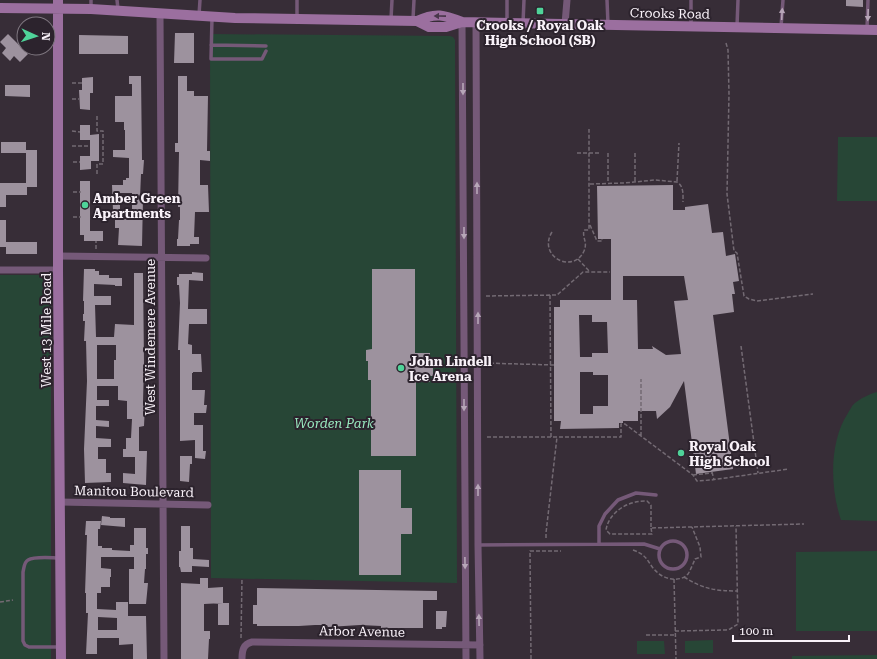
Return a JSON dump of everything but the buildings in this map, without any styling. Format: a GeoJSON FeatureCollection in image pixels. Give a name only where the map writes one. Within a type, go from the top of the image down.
{"type":"FeatureCollection","features":[{"type":"Feature","properties":{"kind":"main road","name":"West 13 Mile Road"},"geometry":{"type":"LineString","coordinates":[[58,5],[58,270],[61,659]]}},
{"type":"Feature","properties":{"kind":"main road","name":"Crooks Road"},"geometry":{"type":"LineString","coordinates":[[0,8],[91,5],[118,11],[212,17],[415,21],[429,27],[446,27],[462,22],[476,22],[608,26],[691,26],[872,30]]}},
{"type":"Feature","properties":{"kind":"street"},"geometry":{"type":"LineString","coordinates":[[565,24],[567,0]]}},
{"type":"Feature","properties":{"kind":"street","name":"West Windemere Avenue"},"geometry":{"type":"LineString","coordinates":[[160,14],[164,659]]}},
{"type":"Feature","properties":{"kind":"street"},"geometry":{"type":"LineString","coordinates":[[462,22],[466,659]]}},
{"type":"Feature","properties":{"kind":"street"},"geometry":{"type":"LineString","coordinates":[[476,22],[478,545],[480,659]]}},
{"type":"Feature","properties":{"kind":"street"},"geometry":{"type":"LineString","coordinates":[[462,65],[470,63],[476,64]]}},
{"type":"Feature","properties":{"kind":"street"},"geometry":{"type":"LineString","coordinates":[[463,135],[468,139],[476,141]]}},
{"type":"Feature","properties":{"kind":"street"},"geometry":{"type":"LineString","coordinates":[[464,219],[477,220]]}},
{"type":"Feature","properties":{"kind":"street"},"geometry":{"type":"LineString","coordinates":[[59,256],[206,258]]}},
{"type":"Feature","properties":{"kind":"street"},"geometry":{"type":"LineString","coordinates":[[0,270],[58,270]]}},
{"type":"Feature","properties":{"kind":"street"},"geometry":{"type":"LineString","coordinates":[[464,344],[478,344]]}},
{"type":"Feature","properties":{"kind":"street"},"geometry":{"type":"LineString","coordinates":[[464,390],[478,390]]}},
{"type":"Feature","properties":{"kind":"street"},"geometry":{"type":"LineString","coordinates":[[465,472],[478,472]]}},
{"type":"Feature","properties":{"kind":"street","name":"Manitou Boulevard"},"geometry":{"type":"LineString","coordinates":[[60,502],[208,505]]}},
{"type":"Feature","properties":{"kind":"street"},"geometry":{"type":"LineString","coordinates":[[465,545],[478,545]]}},
{"type":"Feature","properties":{"kind":"street"},"geometry":{"type":"LineString","coordinates":[[242,659],[243,641]]}},
{"type":"Feature","properties":{"kind":"street","name":"Arbor Avenue"},"geometry":{"type":"LineString","coordinates":[[243,641],[480,646]]}},
{"type":"Feature","properties":{"kind":"lane"},"geometry":{"type":"LineString","coordinates":[[117,0],[118,11]]}},
{"type":"Feature","properties":{"kind":"lane"},"geometry":{"type":"LineString","coordinates":[[199,16],[200,0]]}},
{"type":"Feature","properties":{"kind":"lane"},"geometry":{"type":"LineString","coordinates":[[296,19],[297,0]]}},
{"type":"Feature","properties":{"kind":"lane"},"geometry":{"type":"LineString","coordinates":[[391,20],[392,0]]}},
{"type":"Feature","properties":{"kind":"lane"},"geometry":{"type":"LineString","coordinates":[[414,0],[415,21]]}},
{"type":"Feature","properties":{"kind":"lane"},"geometry":{"type":"LineString","coordinates":[[507,23],[508,0]]}},
{"type":"Feature","properties":{"kind":"lane"},"geometry":{"type":"LineString","coordinates":[[523,23],[524,0]]}},
{"type":"Feature","properties":{"kind":"lane"},"geometry":{"type":"LineString","coordinates":[[608,0],[608,26]]}},
{"type":"Feature","properties":{"kind":"lane"},"geometry":{"type":"LineString","coordinates":[[691,0],[691,26]]}},
{"type":"Feature","properties":{"kind":"lane"},"geometry":{"type":"LineString","coordinates":[[737,27],[738,0]]}},
{"type":"Feature","properties":{"kind":"lane"},"geometry":{"type":"LineString","coordinates":[[781,28],[783,0]]}},
{"type":"Feature","properties":{"kind":"lane"},"geometry":{"type":"LineString","coordinates":[[868,0],[872,30]]}},
{"type":"Feature","properties":{"kind":"lane"},"geometry":{"type":"LineString","coordinates":[[212,17],[211,59],[262,59],[266,52]]}},
{"type":"Feature","properties":{"kind":"lane"},"geometry":{"type":"LineString","coordinates":[[211,45],[266,46]]}},
{"type":"Feature","properties":{"kind":"lane"},"geometry":{"type":"LineString","coordinates":[[599,543],[600,526],[604,514],[618,500],[636,493],[656,495]]}},
{"type":"Feature","properties":{"kind":"lane"},"geometry":{"type":"LineString","coordinates":[[671,541],[680,543],[686,550],[686,560],[681,567],[676,569],[667,568],[660,562],[658,553],[660,549],[666,542],[671,541]]}},
{"type":"Feature","properties":{"kind":"lane"},"geometry":{"type":"LineString","coordinates":[[478,545],[599,543],[644,544],[660,549]]}},
{"type":"Feature","properties":{"kind":"lane"},"geometry":{"type":"LineString","coordinates":[[60,558],[36,558],[29,560],[24,564],[23,572],[23,641],[25,645],[29,647],[60,647]]}},
{"type":"Feature","properties":{"kind":"path"},"geometry":{"type":"LineString","coordinates":[[726,43],[728,50],[729,94],[728,194],[734,251],[737,253],[742,291],[744,296],[757,301],[813,294]]}},
{"type":"Feature","properties":{"kind":"path"},"geometry":{"type":"LineString","coordinates":[[72,83],[82,83]]}},
{"type":"Feature","properties":{"kind":"path"},"geometry":{"type":"LineString","coordinates":[[72,99],[80,99]]}},
{"type":"Feature","properties":{"kind":"path"},"geometry":{"type":"LineString","coordinates":[[97,116],[97,131],[103,131],[103,164],[97,164],[97,176]]}},
{"type":"Feature","properties":{"kind":"path"},"geometry":{"type":"LineString","coordinates":[[552,232],[548,246],[555,258],[563,262],[578,259],[585,249],[586,242],[583,233],[584,230],[589,230],[589,129]]}},
{"type":"Feature","properties":{"kind":"path"},"geometry":{"type":"LineString","coordinates":[[72,131],[80,132]]}},
{"type":"Feature","properties":{"kind":"path"},"geometry":{"type":"LineString","coordinates":[[677,182],[679,143]]}},
{"type":"Feature","properties":{"kind":"path"},"geometry":{"type":"LineString","coordinates":[[72,146],[90,146]]}},
{"type":"Feature","properties":{"kind":"path"},"geometry":{"type":"LineString","coordinates":[[99,147],[103,146]]}},
{"type":"Feature","properties":{"kind":"path"},"geometry":{"type":"LineString","coordinates":[[577,153],[599,153]]}},
{"type":"Feature","properties":{"kind":"path"},"geometry":{"type":"LineString","coordinates":[[608,153],[608,184]]}},
{"type":"Feature","properties":{"kind":"path"},"geometry":{"type":"LineString","coordinates":[[635,153],[635,182]]}},
{"type":"Feature","properties":{"kind":"path"},"geometry":{"type":"LineString","coordinates":[[73,162],[80,162]]}},
{"type":"Feature","properties":{"kind":"path"},"geometry":{"type":"LineString","coordinates":[[589,184],[655,180],[677,182],[680,183],[682,189],[683,202]]}},
{"type":"Feature","properties":{"kind":"path"},"geometry":{"type":"LineString","coordinates":[[73,192],[80,192]]}},
{"type":"Feature","properties":{"kind":"path"},"geometry":{"type":"LineString","coordinates":[[73,217],[80,217]]}},
{"type":"Feature","properties":{"kind":"path"},"geometry":{"type":"LineString","coordinates":[[589,224],[597,241],[602,241],[602,239]]}},
{"type":"Feature","properties":{"kind":"path"},"geometry":{"type":"LineString","coordinates":[[96,241],[96,249]]}},
{"type":"Feature","properties":{"kind":"path"},"geometry":{"type":"LineString","coordinates":[[578,259],[590,272]]}},
{"type":"Feature","properties":{"kind":"path"},"geometry":{"type":"LineString","coordinates":[[486,296],[557,295],[583,272],[610,272]]}},
{"type":"Feature","properties":{"kind":"path"},"geometry":{"type":"LineString","coordinates":[[550,295],[551,437]]}},
{"type":"Feature","properties":{"kind":"path"},"geometry":{"type":"LineString","coordinates":[[741,346],[758,474]]}},
{"type":"Feature","properties":{"kind":"path"},"geometry":{"type":"LineString","coordinates":[[482,363],[554,365]]}},
{"type":"Feature","properties":{"kind":"path"},"geometry":{"type":"LineString","coordinates":[[640,436],[641,379]]}},
{"type":"Feature","properties":{"kind":"path"},"geometry":{"type":"LineString","coordinates":[[487,437],[621,437],[621,424],[625,424],[693,475],[697,481],[714,480],[789,469]]}},
{"type":"Feature","properties":{"kind":"path"},"geometry":{"type":"LineString","coordinates":[[546,544],[557,437]]}},
{"type":"Feature","properties":{"kind":"path"},"geometry":{"type":"LineString","coordinates":[[693,475],[712,472],[714,480]]}},
{"type":"Feature","properties":{"kind":"path"},"geometry":{"type":"LineString","coordinates":[[645,501],[650,502],[651,505],[651,528],[652,534],[610,534],[606,530],[607,525],[617,511],[629,503],[645,501]]}},
{"type":"Feature","properties":{"kind":"path"},"geometry":{"type":"LineString","coordinates":[[651,528],[804,524]]}},
{"type":"Feature","properties":{"kind":"path"},"geometry":{"type":"LineString","coordinates":[[675,631],[730,629],[738,624],[736,526]]}},
{"type":"Feature","properties":{"kind":"path"},"geometry":{"type":"LineString","coordinates":[[632,550],[644,555],[659,574],[674,579],[684,577],[695,559],[701,557],[700,547],[692,527]]}},
{"type":"Feature","properties":{"kind":"path"},"geometry":{"type":"LineString","coordinates":[[530,659],[530,551],[561,551]]}},
{"type":"Feature","properties":{"kind":"path"},"geometry":{"type":"LineString","coordinates":[[684,577],[707,589],[737,592]]}},
{"type":"Feature","properties":{"kind":"path"},"geometry":{"type":"LineString","coordinates":[[242,578],[243,641]]}},
{"type":"Feature","properties":{"kind":"path"},"geometry":{"type":"LineString","coordinates":[[674,579],[676,659]]}},
{"type":"Feature","properties":{"kind":"path"},"geometry":{"type":"LineString","coordinates":[[0,602],[13,600]]}},
{"type":"Feature","properties":{"kind":"path"},"geometry":{"type":"LineString","coordinates":[[646,635],[675,635]]}},
{"type":"Feature","properties":{"kind":"green space","name":"Worden Park"},"geometry":{"type":"Polygon","coordinates":[[[210,34],[450,36],[455,40],[457,583],[211,578],[210,34]]]}},
{"type":"Feature","properties":{"kind":"green space"},"geometry":{"type":"Polygon","coordinates":[[[838,137],[877,137],[877,201],[837,201],[838,137]]]}},
{"type":"Feature","properties":{"kind":"green space"},"geometry":{"type":"Polygon","coordinates":[[[0,275],[51,275],[51,659],[0,659],[0,275]]]}},
{"type":"Feature","properties":{"kind":"green space"},"geometry":{"type":"Polygon","coordinates":[[[877,392],[877,521],[841,520],[837,507],[833,480],[833,465],[837,437],[853,405],[857,401],[877,392]]]}},
{"type":"Feature","properties":{"kind":"green space"},"geometry":{"type":"Polygon","coordinates":[[[877,551],[877,631],[796,631],[796,552],[877,551]]]}},
{"type":"Feature","properties":{"kind":"green space"},"geometry":{"type":"Polygon","coordinates":[[[713,640],[713,653],[685,653],[685,641],[713,640]]]}},
{"type":"Feature","properties":{"kind":"green space"},"geometry":{"type":"Polygon","coordinates":[[[637,641],[664,641],[665,654],[637,654],[637,641]]]}},
{"type":"Feature","properties":{"kind":"green space"},"geometry":{"type":"Polygon","coordinates":[[[877,655],[877,659],[792,659],[792,656],[877,655]]]}},
{"type":"Feature","properties":{"kind":"place","name":"Crooks / Royal Oak High School (SB)"},"geometry":{"type":"Point","coordinates":[540,11]}},
{"type":"Feature","properties":{"kind":"place","name":"Amber Green Apartments"},"geometry":{"type":"Point","coordinates":[85,205]}},
{"type":"Feature","properties":{"kind":"place","name":"John Lindell Ice Arena"},"geometry":{"type":"Point","coordinates":[401,368]}},
{"type":"Feature","properties":{"kind":"place","name":"Royal Oak High School"},"geometry":{"type":"Point","coordinates":[681,453]}}]}
